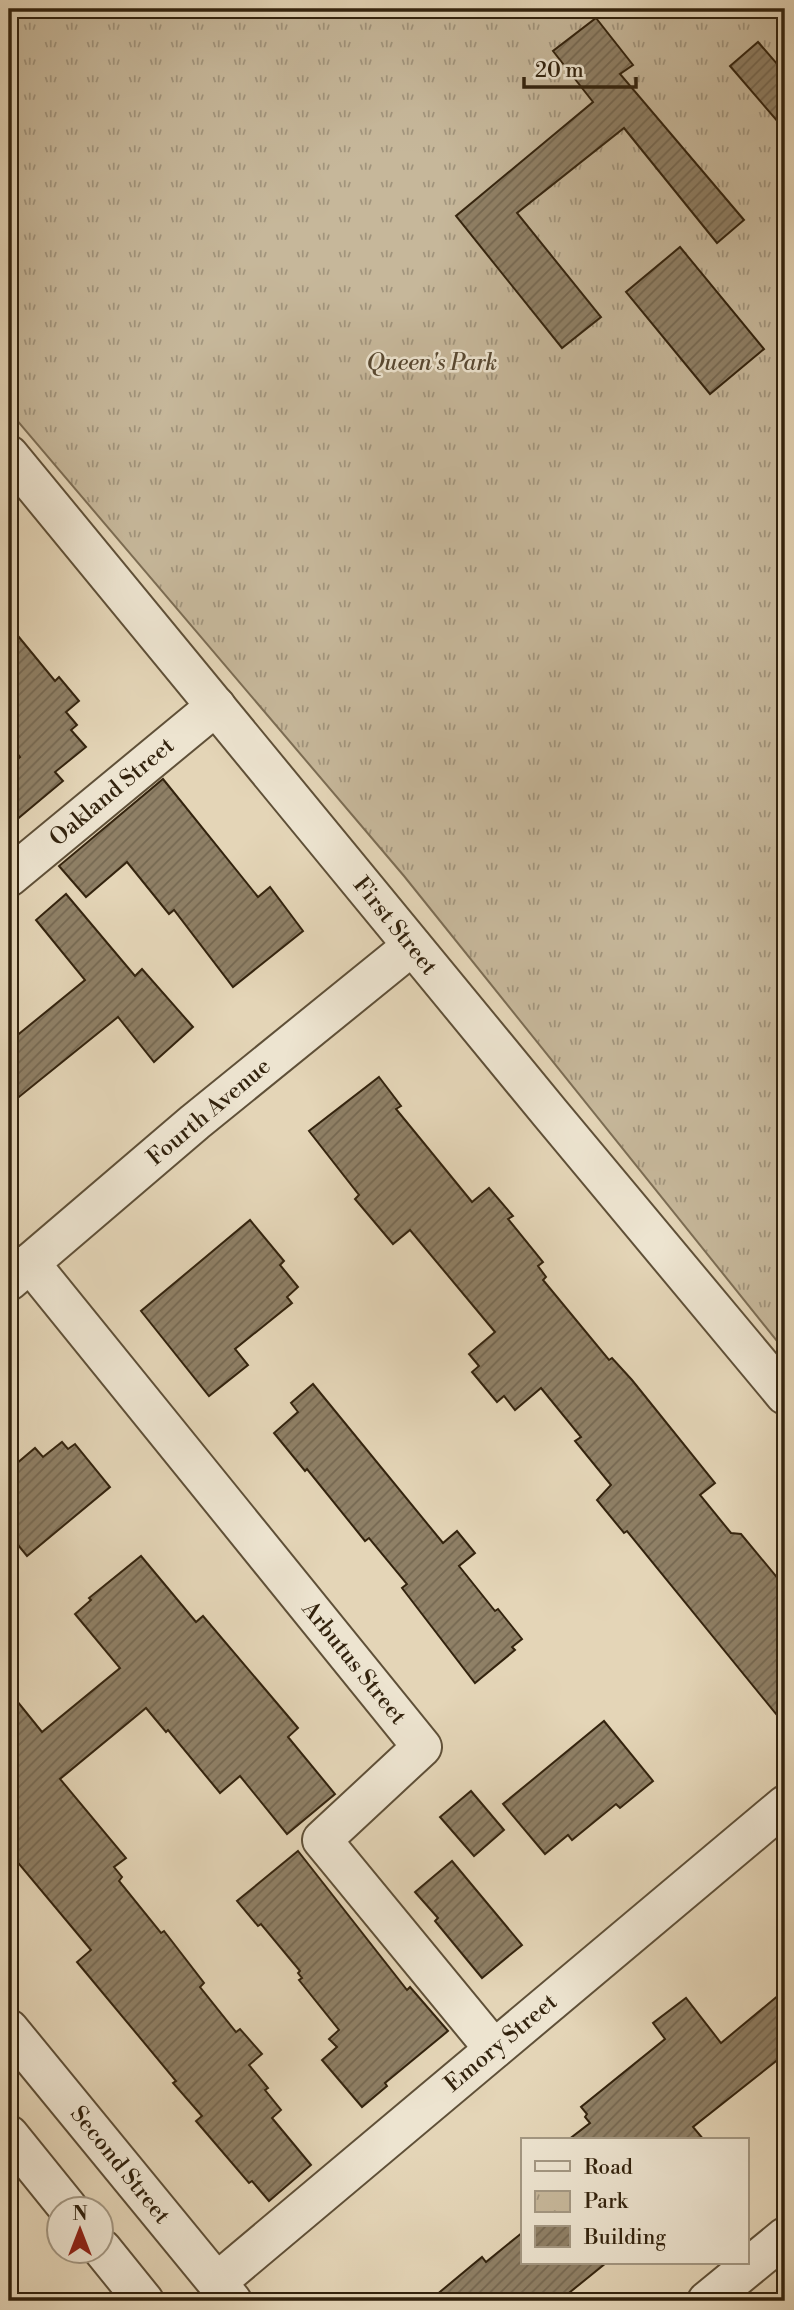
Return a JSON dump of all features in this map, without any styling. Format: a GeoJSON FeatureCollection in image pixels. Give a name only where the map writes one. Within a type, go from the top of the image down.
{"type":"FeatureCollection","features":[{"type":"Feature","properties":{"kind":"street","name":"First Street"},"geometry":{"type":"LineString","coordinates":[[11,463],[216,706],[785,1395]]}},
{"type":"Feature","properties":{"kind":"street","name":"Oakland Street"},"geometry":{"type":"LineString","coordinates":[[9,877],[216,706]]}},
{"type":"Feature","properties":{"kind":"street","name":"Fourth Avenue"},"geometry":{"type":"LineString","coordinates":[[20,1272],[195,1122],[412,946]]}},
{"type":"Feature","properties":{"kind":"street","name":"Arbutus Street"},"geometry":{"type":"LineString","coordinates":[[20,1272],[422,1747],[322,1840],[494,2049]]}},
{"type":"Feature","properties":{"kind":"street","name":"Emory Street"},"geometry":{"type":"LineString","coordinates":[[225,2292],[494,2049],[785,1805]]}},
{"type":"Feature","properties":{"kind":"street","name":"Second Street"},"geometry":{"type":"LineString","coordinates":[[9,2029],[225,2292]]}},
{"type":"Feature","properties":{"kind":"street"},"geometry":{"type":"LineString","coordinates":[[9,2135],[57,2194]]}},
{"type":"Feature","properties":{"kind":"street"},"geometry":{"type":"LineString","coordinates":[[707,2301],[785,2237]]}},
{"type":"Feature","properties":{"kind":"street"},"geometry":{"type":"LineString","coordinates":[[114,2264],[144,2301]]}},
{"type":"Feature","properties":{"kind":"green space","name":"Queen's Park"},"geometry":{"type":"Polygon","coordinates":[[[9,9],[785,9],[785,1351],[404,876],[9,411],[9,9]]]}},
{"type":"Feature","properties":{"kind":"building"},"geometry":{"type":"Polygon","coordinates":[[[596,18],[633,65],[620,74],[744,220],[717,243],[624,128],[517,213],[601,317],[562,348],[456,216],[593,102],[553,51],[596,18]]]}},
{"type":"Feature","properties":{"kind":"building"},"geometry":{"type":"Polygon","coordinates":[[[758,42],[785,73],[785,130],[730,66],[758,42]]]}},
{"type":"Feature","properties":{"kind":"building"},"geometry":{"type":"Polygon","coordinates":[[[680,247],[764,349],[710,394],[626,292],[680,247]]]}},
{"type":"Feature","properties":{"kind":"building"},"geometry":{"type":"Polygon","coordinates":[[[9,625],[55,681],[59,677],[79,701],[66,712],[77,725],[71,730],[86,747],[55,772],[63,781],[9,826],[9,766],[20,757],[9,742],[9,625]]]}},
{"type":"Feature","properties":{"kind":"building"},"geometry":{"type":"Polygon","coordinates":[[[163,779],[258,897],[270,887],[303,931],[233,987],[174,910],[169,914],[127,862],[86,897],[59,866],[163,779]]]}},
{"type":"Feature","properties":{"kind":"building"},"geometry":{"type":"Polygon","coordinates":[[[66,894],[135,976],[142,969],[193,1027],[154,1062],[118,1017],[9,1105],[9,1042],[85,980],[36,920],[66,894]]]}},
{"type":"Feature","properties":{"kind":"building"},"geometry":{"type":"Polygon","coordinates":[[[379,1077],[401,1106],[396,1109],[472,1202],[489,1188],[513,1216],[508,1219],[543,1262],[538,1266],[546,1277],[543,1280],[609,1360],[612,1358],[632,1380],[715,1483],[700,1495],[731,1533],[741,1534],[785,1587],[785,1725],[627,1531],[624,1533],[597,1500],[611,1485],[575,1441],[581,1437],[541,1388],[515,1410],[504,1396],[497,1402],[472,1372],[479,1366],[469,1354],[495,1332],[410,1230],[393,1244],[355,1199],[359,1195],[309,1131],[379,1077]]]}},
{"type":"Feature","properties":{"kind":"building"},"geometry":{"type":"Polygon","coordinates":[[[250,1220],[284,1261],[280,1265],[298,1287],[287,1297],[292,1303],[235,1349],[248,1365],[209,1396],[141,1311],[250,1220]]]}},
{"type":"Feature","properties":{"kind":"building"},"geometry":{"type":"Polygon","coordinates":[[[313,1384],[443,1543],[457,1531],[475,1553],[459,1566],[495,1611],[498,1609],[522,1639],[512,1647],[515,1650],[475,1683],[402,1588],[407,1584],[369,1538],[365,1541],[274,1433],[298,1412],[291,1403],[313,1384]]]}},
{"type":"Feature","properties":{"kind":"building"},"geometry":{"type":"Polygon","coordinates":[[[62,1442],[68,1449],[75,1444],[110,1487],[27,1556],[9,1534],[9,1470],[35,1448],[43,1457],[62,1442]]]}},
{"type":"Feature","properties":{"kind":"building"},"geometry":{"type":"Polygon","coordinates":[[[141,1556],[196,1622],[203,1616],[298,1728],[288,1737],[335,1794],[287,1834],[240,1776],[220,1793],[168,1730],[166,1732],[146,1708],[60,1779],[126,1858],[114,1867],[122,1877],[119,1881],[161,1933],[164,1931],[204,1983],[200,1987],[236,2032],[240,2029],[262,2054],[249,2065],[268,2088],[265,2090],[281,2110],[272,2118],[311,2165],[269,2201],[252,2181],[249,2183],[196,2121],[202,2116],[173,2083],[176,2081],[77,1962],[91,1950],[9,1852],[9,1691],[42,1732],[120,1668],[75,1614],[91,1600],[89,1598],[141,1556]]]}},
{"type":"Feature","properties":{"kind":"building"},"geometry":{"type":"Polygon","coordinates":[[[604,1721],[653,1781],[620,1808],[616,1804],[572,1840],[568,1835],[545,1854],[503,1804],[604,1721]]]}},
{"type":"Feature","properties":{"kind":"building"},"geometry":{"type":"Polygon","coordinates":[[[471,1791],[504,1830],[474,1856],[440,1817],[471,1791]]]}},
{"type":"Feature","properties":{"kind":"building"},"geometry":{"type":"Polygon","coordinates":[[[298,1851],[407,1990],[410,1987],[448,2031],[385,2083],[387,2086],[362,2107],[322,2060],[337,2047],[329,2039],[339,2030],[299,1980],[302,1978],[298,1973],[300,1971],[261,1924],[258,1926],[237,1901],[298,1851]]]}},
{"type":"Feature","properties":{"kind":"building"},"geometry":{"type":"Polygon","coordinates":[[[452,1861],[522,1945],[482,1978],[435,1921],[438,1918],[415,1892],[452,1861]]]}},
{"type":"Feature","properties":{"kind":"building"},"geometry":{"type":"Polygon","coordinates":[[[785,1990],[785,2054],[693,2127],[702,2138],[571,2138],[590,2123],[581,2107],[665,2039],[653,2023],[686,1998],[721,2043],[785,1990]]]}},
{"type":"Feature","properties":{"kind":"building"},"geometry":{"type":"Polygon","coordinates":[[[521,2234],[521,2264],[605,2264],[559,2301],[429,2301],[482,2257],[486,2262],[521,2234]]]}}]}
